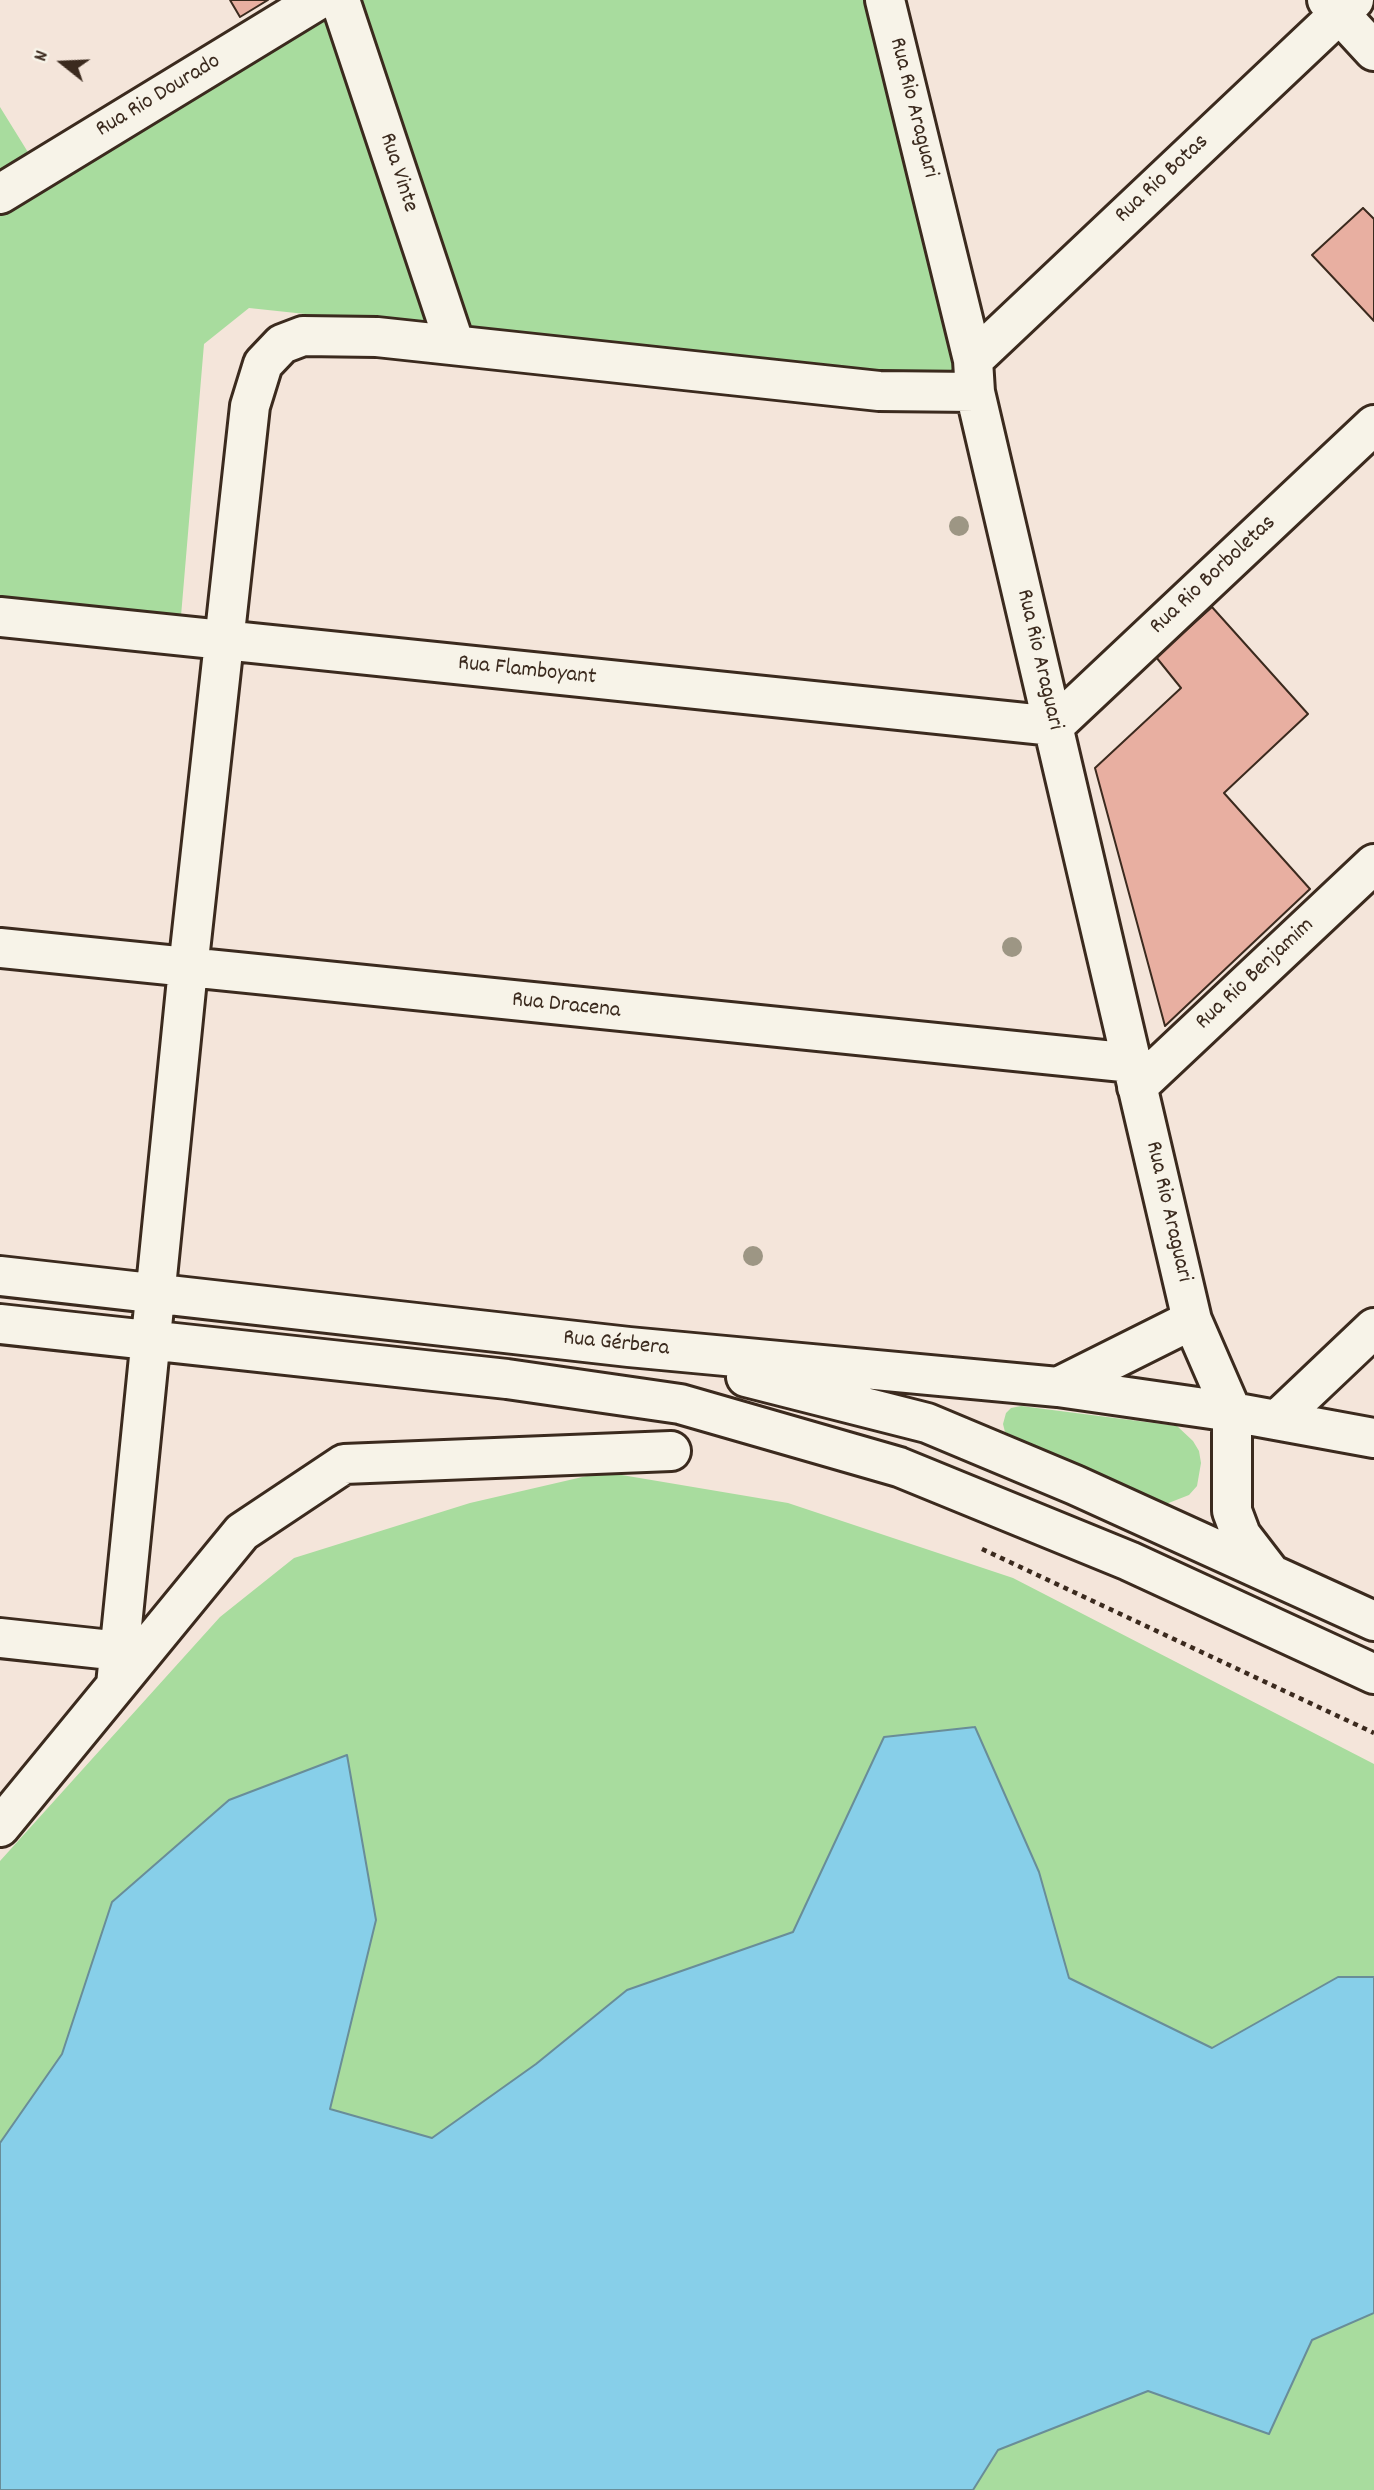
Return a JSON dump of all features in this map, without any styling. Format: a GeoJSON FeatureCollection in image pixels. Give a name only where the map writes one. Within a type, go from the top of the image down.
{"type":"FeatureCollection","features":[{"type":"Feature","properties":{"kind":"street","name":"Rua Rio Dourado"},"geometry":{"type":"LineString","coordinates":[[0,194],[318,0]]}},
{"type":"Feature","properties":{"kind":"street","name":"Rua Vinte"},"geometry":{"type":"LineString","coordinates":[[340,0],[455,345]]}},
{"type":"Feature","properties":{"kind":"street","name":"Rua Rio Araguari"},"geometry":{"type":"LineString","coordinates":[[885,0],[1192,1320],[1232,1412]]}},
{"type":"Feature","properties":{"kind":"street"},"geometry":{"type":"LineString","coordinates":[[1340,5],[1374,51]]}},
{"type":"Feature","properties":{"kind":"street","name":"Rua Rio Botas"},"geometry":{"type":"LineString","coordinates":[[974,377],[1340,5]]}},
{"type":"Feature","properties":{"kind":"street"},"geometry":{"type":"LineString","coordinates":[[118,1668],[188,969],[250,406],[263,364],[282,344],[303,336],[377,337],[879,391],[974,377]]}},
{"type":"Feature","properties":{"kind":"street","name":"Rua Rio Borboletas"},"geometry":{"type":"LineString","coordinates":[[1054,726],[1374,425]]}},
{"type":"Feature","properties":{"kind":"street","name":"Rua Flamboyant"},"geometry":{"type":"LineString","coordinates":[[0,617],[1054,726]]}},
{"type":"Feature","properties":{"kind":"street","name":"Rua Rio Benjamim"},"geometry":{"type":"LineString","coordinates":[[1135,1075],[1374,864]]}},
{"type":"Feature","properties":{"kind":"street","name":"Rua Dracena"},"geometry":{"type":"LineString","coordinates":[[0,948],[1135,1075]]}},
{"type":"Feature","properties":{"kind":"street","name":"Rua Gérbera"},"geometry":{"type":"LineString","coordinates":[[0,1276],[629,1347],[1058,1387],[1232,1412],[1374,1438]]}},
{"type":"Feature","properties":{"kind":"street"},"geometry":{"type":"LineString","coordinates":[[1058,1387],[1192,1320]]}},
{"type":"Feature","properties":{"kind":"street"},"geometry":{"type":"LineString","coordinates":[[0,1324],[507,1379],[680,1404],[899,1467],[1129,1561],[1374,1674]]}},
{"type":"Feature","properties":{"kind":"street"},"geometry":{"type":"LineString","coordinates":[[1277,1420],[1374,1328]]}},
{"type":"Feature","properties":{"kind":"street"},"geometry":{"type":"LineString","coordinates":[[629,1347],[927,1423],[1075,1485],[1374,1621]]}},
{"type":"Feature","properties":{"kind":"street"},"geometry":{"type":"LineString","coordinates":[[1232,1412],[1232,1511],[1241,1535],[1271,1574]]}},
{"type":"Feature","properties":{"kind":"street"},"geometry":{"type":"LineString","coordinates":[[0,1827],[118,1668],[242,1532],[344,1464],[671,1451]]}},
{"type":"Feature","properties":{"kind":"street"},"geometry":{"type":"LineString","coordinates":[[0,1638],[118,1668]]}},
{"type":"Feature","properties":{"kind":"path"},"geometry":{"type":"LineString","coordinates":[[970,1544],[1374,1733]]}},
{"type":"Feature","properties":{"kind":"green space"},"geometry":{"type":"Polygon","coordinates":[[[340,0],[885,0],[975,392],[455,345],[340,0]]]}},
{"type":"Feature","properties":{"kind":"green space"},"geometry":{"type":"Polygon","coordinates":[[[332,5],[437,328],[249,308],[204,344],[181,616],[0,602],[0,107],[39,170],[332,5]]]}},
{"type":"Feature","properties":{"kind":"green space"},"geometry":{"type":"Polygon","coordinates":[[[1021,1406],[1177,1426],[1193,1441],[1199,1451],[1201,1463],[1197,1486],[1189,1495],[1166,1504],[1152,1502],[1005,1432],[1003,1424],[1006,1413],[1011,1408],[1021,1406]]]}},
{"type":"Feature","properties":{"kind":"green space"},"geometry":{"type":"Polygon","coordinates":[[[604,1472],[788,1503],[1013,1578],[1374,1764],[1374,1977],[1338,1977],[1212,2048],[1068,1978],[1039,1872],[884,1737],[793,1932],[627,1990],[536,2064],[432,2138],[330,2109],[376,1920],[112,1902],[62,2054],[0,2143],[0,1861],[220,1617],[294,1558],[470,1503],[604,1472]]]}},
{"type":"Feature","properties":{"kind":"green space"},"geometry":{"type":"Polygon","coordinates":[[[1374,2313],[1374,2490],[973,2490],[998,2450],[1148,2391],[1269,2434],[1312,2340],[1374,2313]]]}},
{"type":"Feature","properties":{"kind":"water"},"geometry":{"type":"Polygon","coordinates":[[[975,1727],[1039,1872],[1069,1978],[1212,2048],[1338,1977],[1374,1977],[1374,2313],[1312,2340],[1269,2434],[1148,2391],[998,2450],[973,2490],[0,2490],[0,2143],[62,2054],[112,1902],[229,1800],[347,1755],[376,1920],[330,2109],[432,2138],[536,2064],[627,1990],[793,1932],[884,1737],[975,1727]]]}},
{"type":"Feature","properties":{"kind":"building"},"geometry":{"type":"Polygon","coordinates":[[[230,0],[268,0],[240,17],[230,0]]]}},
{"type":"Feature","properties":{"kind":"building"},"geometry":{"type":"Polygon","coordinates":[[[1363,208],[1374,219],[1374,321],[1312,255],[1363,208]]]}},
{"type":"Feature","properties":{"kind":"building"},"geometry":{"type":"Polygon","coordinates":[[[1212,607],[1308,714],[1224,793],[1310,889],[1165,1026],[1095,768],[1181,688],[1156,657],[1212,607]]]}}]}
